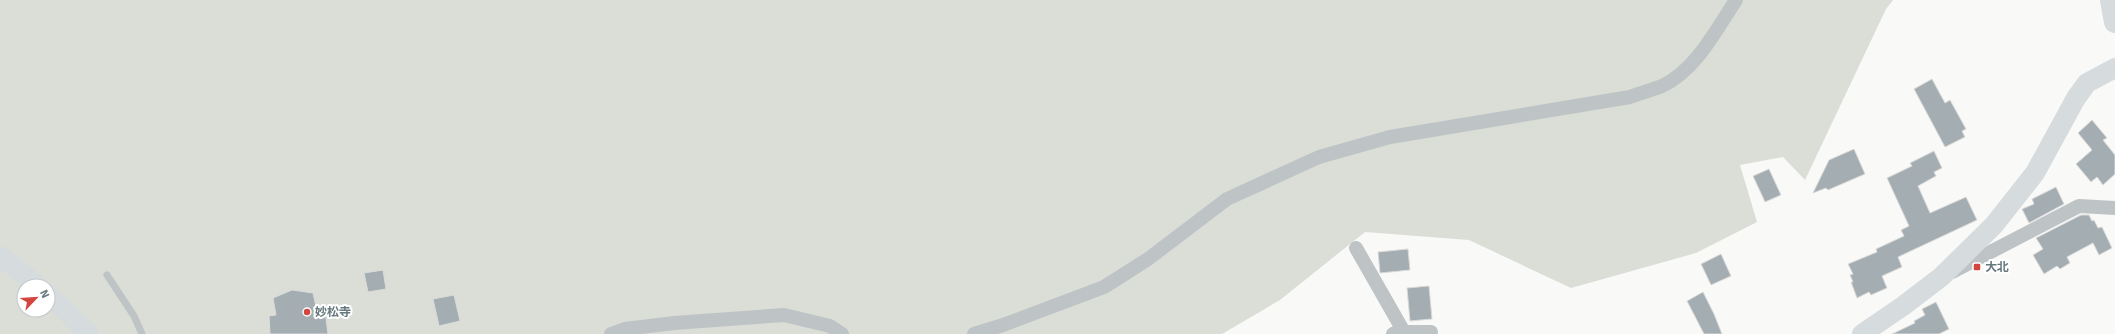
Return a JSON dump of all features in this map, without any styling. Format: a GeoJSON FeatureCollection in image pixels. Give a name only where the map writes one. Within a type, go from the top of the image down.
{"type":"FeatureCollection","features":[{"type":"Feature","properties":{"kind":"main road"},"geometry":{"type":"LineString","coordinates":[[2111,0],[2115,22]]}},
{"type":"Feature","properties":{"kind":"street"},"geometry":{"type":"LineString","coordinates":[[974,334],[1003,325],[1104,287],[1148,259],[1227,200],[1319,157],[1390,137],[1630,97],[1662,86],[1680,74],[1701,52],[1736,0]]}},
{"type":"Feature","properties":{"kind":"street"},"geometry":{"type":"LineString","coordinates":[[1862,334],[1941,277],[1994,225],[2035,173],[2076,98],[2087,84],[2115,68]]}},
{"type":"Feature","properties":{"kind":"street"},"geometry":{"type":"LineString","coordinates":[[1941,277],[1984,257],[2016,237],[2079,206],[2115,208]]}},
{"type":"Feature","properties":{"kind":"street"},"geometry":{"type":"LineString","coordinates":[[1356,248],[1398,333],[1431,332]]}},
{"type":"Feature","properties":{"kind":"street"},"geometry":{"type":"LineString","coordinates":[[0,256],[29,278]]}},
{"type":"Feature","properties":{"kind":"street"},"geometry":{"type":"LineString","coordinates":[[56,302],[89,334]]}},
{"type":"Feature","properties":{"kind":"street"},"geometry":{"type":"LineString","coordinates":[[611,334],[625,329],[674,323],[784,315],[830,326],[842,334]]}},
{"type":"Feature","properties":{"kind":"lane"},"geometry":{"type":"LineString","coordinates":[[107,275],[134,316],[142,334]]}},
{"type":"Feature","properties":{"kind":"shaded area"},"geometry":{"type":"Polygon","coordinates":[[[0,0],[1893,0],[1886,9],[1805,180],[1783,157],[1740,165],[1757,222],[1696,253],[1571,288],[1469,240],[1365,232],[1280,300],[1222,334],[0,334],[0,0]]]}},
{"type":"Feature","properties":{"kind":"building"},"geometry":{"type":"Polygon","coordinates":[[[1932,79],[1945,103],[1950,100],[1966,129],[1962,131],[1965,137],[1945,147],[1914,89],[1932,79]]]}},
{"type":"Feature","properties":{"kind":"building"},"geometry":{"type":"Polygon","coordinates":[[[2092,120],[2107,138],[2103,140],[2115,155],[2115,174],[2103,185],[2097,177],[2091,182],[2076,164],[2092,150],[2078,133],[2092,120]]]}},
{"type":"Feature","properties":{"kind":"building"},"geometry":{"type":"Polygon","coordinates":[[[1854,149],[1865,174],[1828,190],[1826,188],[1813,193],[1829,160],[1854,149]]]}},
{"type":"Feature","properties":{"kind":"building"},"geometry":{"type":"Polygon","coordinates":[[[1934,151],[1942,168],[1934,172],[1936,176],[1918,186],[1930,213],[1966,197],[1977,220],[1898,257],[1902,267],[1882,276],[1887,288],[1871,295],[1869,292],[1857,298],[1851,282],[1853,282],[1850,275],[1853,274],[1848,264],[1877,252],[1876,249],[1904,236],[1901,230],[1909,226],[1887,178],[1912,166],[1910,163],[1934,151]]]}},
{"type":"Feature","properties":{"kind":"building"},"geometry":{"type":"Polygon","coordinates":[[[1769,169],[1781,195],[1765,202],[1753,176],[1769,169]]]}},
{"type":"Feature","properties":{"kind":"building"},"geometry":{"type":"Polygon","coordinates":[[[2056,187],[2064,204],[2029,223],[2022,209],[2034,204],[2032,199],[2056,187]]]}},
{"type":"Feature","properties":{"kind":"building"},"geometry":{"type":"Polygon","coordinates":[[[2081,215],[2089,215],[2092,221],[2094,220],[2098,228],[2102,227],[2112,248],[2099,255],[2093,243],[2067,257],[2070,263],[2060,269],[2057,266],[2044,274],[2033,255],[2043,249],[2036,238],[2081,215]]]}},
{"type":"Feature","properties":{"kind":"building"},"geometry":{"type":"Polygon","coordinates":[[[1408,249],[1410,270],[1380,273],[1378,252],[1408,249]]]}},
{"type":"Feature","properties":{"kind":"building"},"geometry":{"type":"Polygon","coordinates":[[[1721,254],[1731,276],[1711,285],[1701,264],[1721,254]]]}},
{"type":"Feature","properties":{"kind":"building"},"geometry":{"type":"Polygon","coordinates":[[[383,270],[386,289],[368,292],[364,273],[383,270]]]}},
{"type":"Feature","properties":{"kind":"building"},"geometry":{"type":"Polygon","coordinates":[[[1429,286],[1432,319],[1410,321],[1407,288],[1429,286]]]}},
{"type":"Feature","properties":{"kind":"building","name":"妙松寺"},"geometry":{"type":"Polygon","coordinates":[[[292,290],[313,293],[317,311],[325,310],[328,334],[270,334],[269,316],[276,315],[273,298],[292,290]]]}},
{"type":"Feature","properties":{"kind":"building"},"geometry":{"type":"Polygon","coordinates":[[[1703,292],[1722,334],[1704,334],[1687,301],[1703,292]]]}},
{"type":"Feature","properties":{"kind":"building"},"geometry":{"type":"Polygon","coordinates":[[[454,295],[460,321],[439,326],[433,299],[454,295]]]}},
{"type":"Feature","properties":{"kind":"building"},"geometry":{"type":"Polygon","coordinates":[[[1936,302],[1949,329],[1939,334],[1892,334],[1915,323],[1914,321],[1925,315],[1922,309],[1936,302]]]}},
{"type":"Feature","properties":{"kind":"place","name":"大北"},"geometry":{"type":"Point","coordinates":[1977,267]}},
{"type":"Feature","properties":{"kind":"place","name":"妙松寺"},"geometry":{"type":"Point","coordinates":[307,312]}}]}
